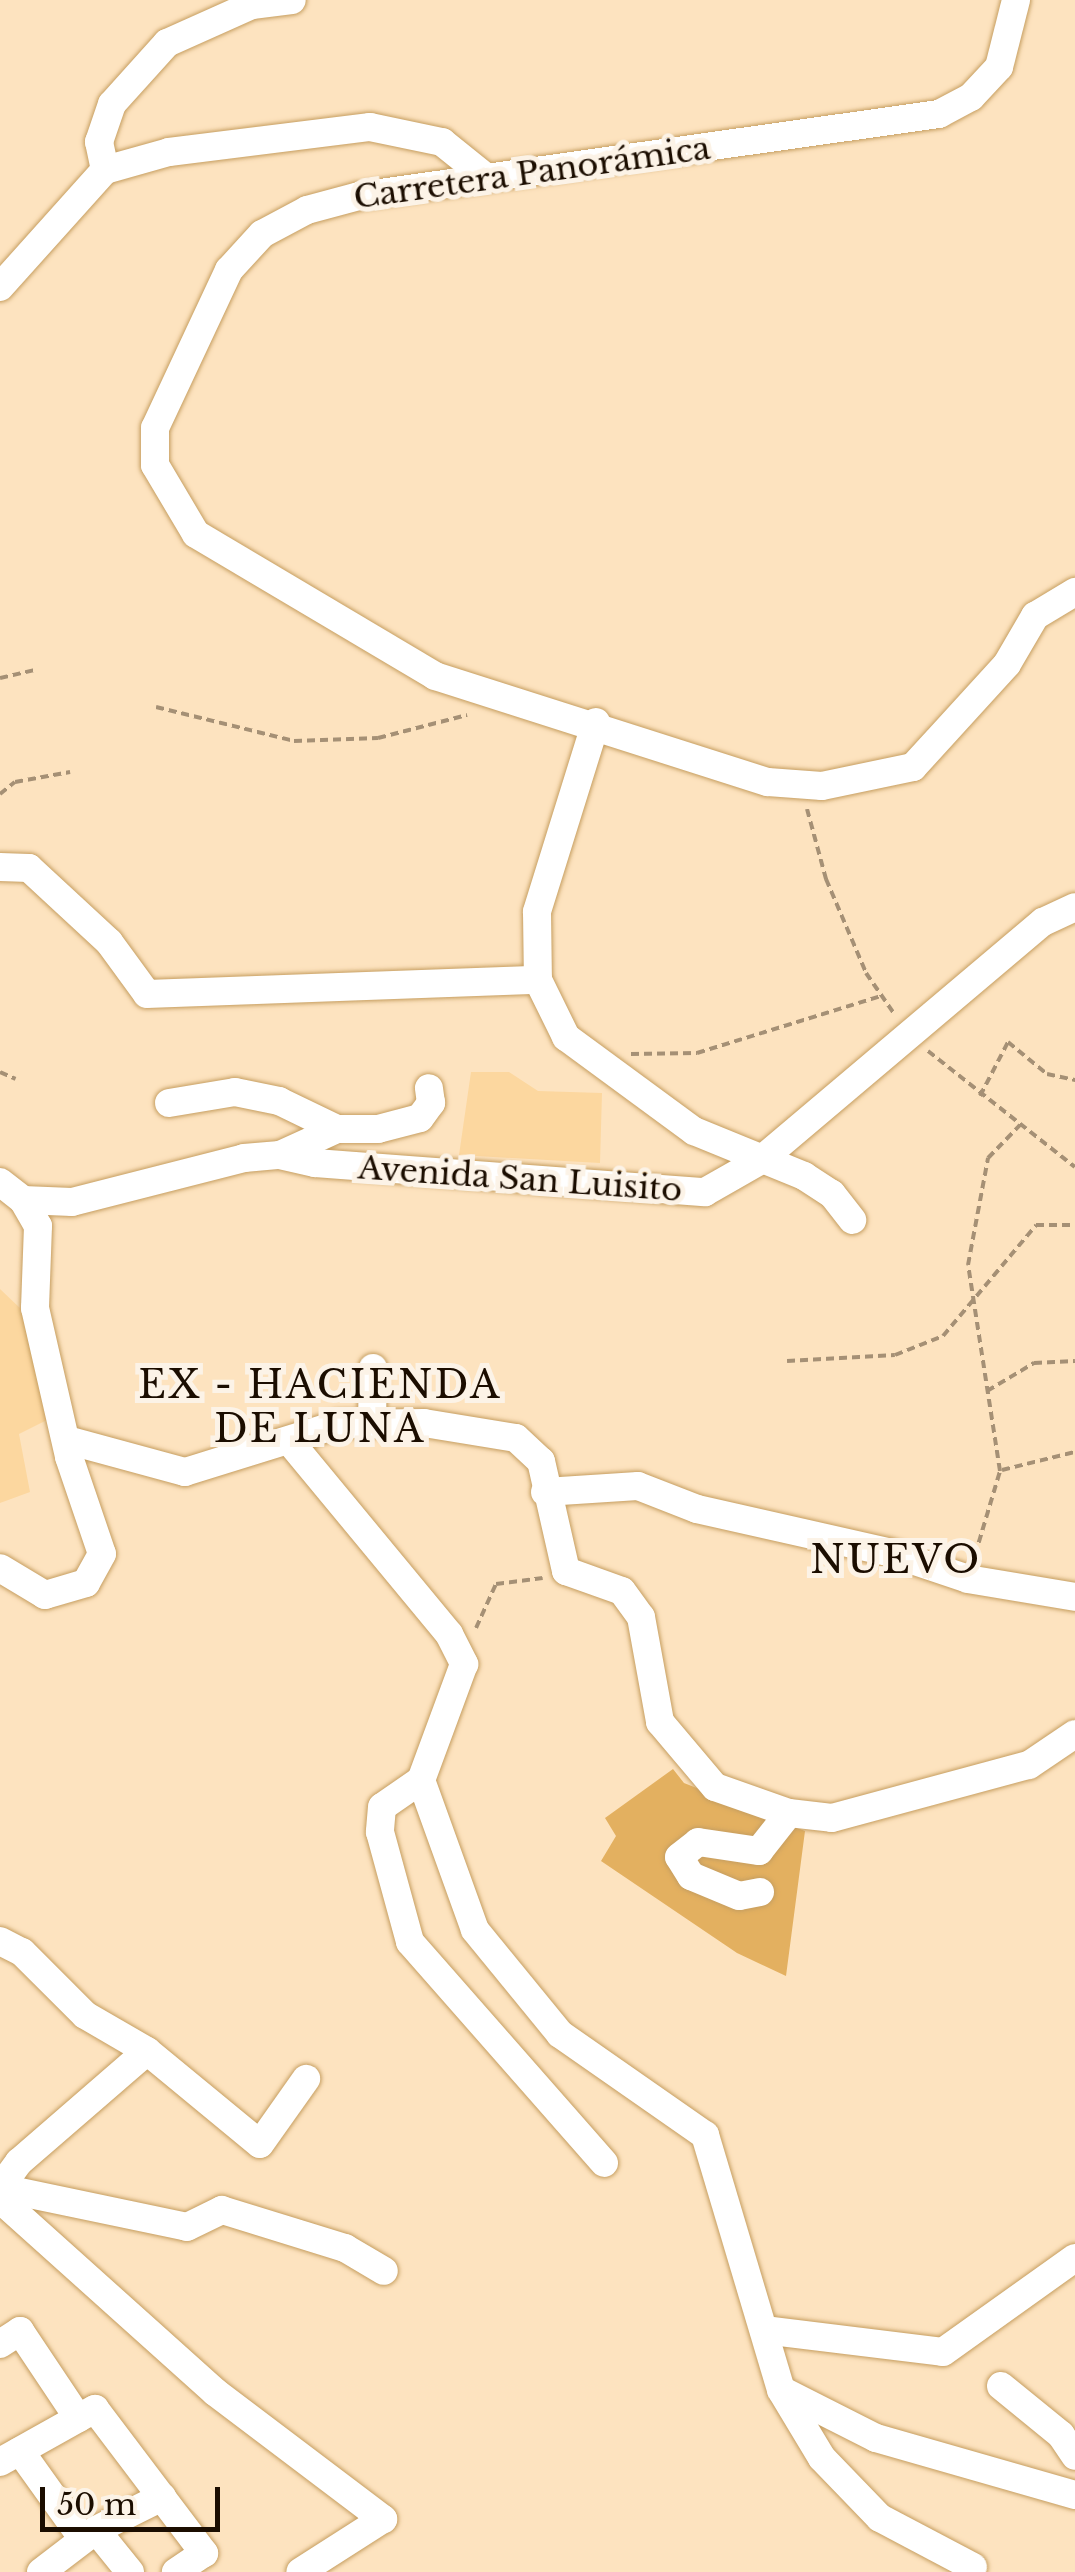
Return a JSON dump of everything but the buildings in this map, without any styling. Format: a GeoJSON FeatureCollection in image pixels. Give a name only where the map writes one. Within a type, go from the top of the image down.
{"type":"FeatureCollection","features":[{"type":"Feature","properties":{"kind":"street"},"geometry":{"type":"LineString","coordinates":[[105,170],[100,142],[112,104],[167,43],[252,4],[292,0]]}},
{"type":"Feature","properties":{"kind":"street","name":"Carretera Panorámica"},"geometry":{"type":"LineString","coordinates":[[1016,0],[999,68],[971,97],[939,114],[483,175],[342,201],[262,234],[228,270],[155,428],[155,465],[196,534],[434,676],[510,704],[596,722],[768,782],[800,786],[867,781],[913,767],[1007,664],[1035,616],[1075,592]]}},
{"type":"Feature","properties":{"kind":"street"},"geometry":{"type":"LineString","coordinates":[[0,287],[105,170],[169,152],[370,127],[442,142],[483,175]]}},
{"type":"Feature","properties":{"kind":"street"},"geometry":{"type":"LineString","coordinates":[[596,722],[538,912],[538,980],[566,1037],[597,1064],[694,1130],[832,1194],[852,1220]]}},
{"type":"Feature","properties":{"kind":"street"},"geometry":{"type":"LineString","coordinates":[[0,867],[29,868],[110,942],[146,994],[538,980]]}},
{"type":"Feature","properties":{"kind":"street","name":"Avenida San Luisito"},"geometry":{"type":"LineString","coordinates":[[23,1200],[72,1202],[244,1158],[280,1155],[314,1163],[705,1192],[761,1160],[1044,922],[1075,907]]}},
{"type":"Feature","properties":{"kind":"street"},"geometry":{"type":"LineString","coordinates":[[169,1103],[235,1092],[279,1101],[337,1128],[378,1129],[420,1118],[431,1102],[429,1088]]}},
{"type":"Feature","properties":{"kind":"street"},"geometry":{"type":"LineString","coordinates":[[280,1155],[337,1128]]}},
{"type":"Feature","properties":{"kind":"street"},"geometry":{"type":"LineString","coordinates":[[0,1182],[23,1200],[42,1245],[35,1308],[67,1440],[102,1554],[86,1582],[45,1595],[0,1568]]}},
{"type":"Feature","properties":{"kind":"street"},"geometry":{"type":"LineString","coordinates":[[372,1422],[373,1368]]}},
{"type":"Feature","properties":{"kind":"street"},"geometry":{"type":"LineString","coordinates":[[67,1440],[186,1472],[291,1443],[339,1424],[372,1422],[516,1438],[541,1461],[566,1571],[622,1591],[641,1617],[660,1722],[715,1787],[789,1813],[832,1818],[1029,1765],[1075,1734]]}},
{"type":"Feature","properties":{"kind":"street"},"geometry":{"type":"LineString","coordinates":[[291,1443],[449,1634],[464,1664],[421,1780],[382,1808],[380,1832],[410,1942],[604,2163]]}},
{"type":"Feature","properties":{"kind":"street"},"geometry":{"type":"LineString","coordinates":[[545,1492],[638,1486],[697,1509],[888,1552],[968,1579],[1075,1596]]}},
{"type":"Feature","properties":{"kind":"street"},"geometry":{"type":"LineString","coordinates":[[421,1780],[474,1930],[560,2034],[705,2135],[781,2390],[822,2458],[880,2518],[973,2567]]}},
{"type":"Feature","properties":{"kind":"street"},"geometry":{"type":"LineString","coordinates":[[760,1892],[738,1896],[691,1876],[679,1856],[698,1842],[759,1851],[789,1813]]}},
{"type":"Feature","properties":{"kind":"street"},"geometry":{"type":"LineString","coordinates":[[0,1942],[22,1952],[85,2014],[147,2051],[260,2144],[306,2079]]}},
{"type":"Feature","properties":{"kind":"street"},"geometry":{"type":"LineString","coordinates":[[147,2051],[19,2162],[0,2188],[187,2226],[222,2210],[345,2248],[384,2271]]}},
{"type":"Feature","properties":{"kind":"street"},"geometry":{"type":"LineString","coordinates":[[0,2199],[215,2392],[383,2519],[305,2571]]}},
{"type":"Feature","properties":{"kind":"street"},"geometry":{"type":"LineString","coordinates":[[764,2330],[943,2352],[1075,2258]]}},
{"type":"Feature","properties":{"kind":"street"},"geometry":{"type":"LineString","coordinates":[[0,2344],[20,2331],[162,2497],[204,2553],[176,2572]]}},
{"type":"Feature","properties":{"kind":"street"},"geometry":{"type":"LineString","coordinates":[[1000,2386],[1062,2435],[1075,2456]]}},
{"type":"Feature","properties":{"kind":"street"},"geometry":{"type":"LineString","coordinates":[[781,2390],[876,2438],[1075,2495]]}},
{"type":"Feature","properties":{"kind":"street"},"geometry":{"type":"LineString","coordinates":[[87,2413],[10,2457],[130,2572]]}},
{"type":"Feature","properties":{"kind":"street"},"geometry":{"type":"LineString","coordinates":[[41,2572],[90,2534],[162,2497]]}},
{"type":"Feature","properties":{"kind":"path"},"geometry":{"type":"LineString","coordinates":[[0,678],[34,670]]}},
{"type":"Feature","properties":{"kind":"path"},"geometry":{"type":"LineString","coordinates":[[156,706],[294,742],[378,738],[510,704]]}},
{"type":"Feature","properties":{"kind":"path"},"geometry":{"type":"LineString","coordinates":[[0,794],[16,782],[70,772]]}},
{"type":"Feature","properties":{"kind":"path"},"geometry":{"type":"LineString","coordinates":[[800,786],[826,880],[881,996],[910,1035],[980,1096],[1075,1167]]}},
{"type":"Feature","properties":{"kind":"path"},"geometry":{"type":"LineString","coordinates":[[597,1064],[646,1050],[697,1053],[881,996]]}},
{"type":"Feature","properties":{"kind":"path"},"geometry":{"type":"LineString","coordinates":[[980,1096],[1008,1042],[1048,1074],[1075,1080]]}},
{"type":"Feature","properties":{"kind":"path"},"geometry":{"type":"LineString","coordinates":[[0,1072],[16,1078]]}},
{"type":"Feature","properties":{"kind":"path"},"geometry":{"type":"LineString","coordinates":[[968,1579],[1000,1470],[968,1266],[988,1158],[1020,1126]]}},
{"type":"Feature","properties":{"kind":"path"},"geometry":{"type":"LineString","coordinates":[[787,1362],[895,1355],[943,1336],[1036,1226],[1075,1225]]}},
{"type":"Feature","properties":{"kind":"path"},"geometry":{"type":"LineString","coordinates":[[986,1392],[1034,1363],[1075,1361]]}},
{"type":"Feature","properties":{"kind":"path"},"geometry":{"type":"LineString","coordinates":[[1000,1470],[1075,1452]]}},
{"type":"Feature","properties":{"kind":"path"},"geometry":{"type":"LineString","coordinates":[[464,1664],[496,1584],[566,1571]]}},
{"type":"Feature","properties":{"kind":"shaded area"},"geometry":{"type":"Polygon","coordinates":[[[471,1072],[509,1072],[538,1091],[602,1093],[600,1163],[459,1155],[471,1072]]]}},
{"type":"Feature","properties":{"kind":"shaded area"},"geometry":{"type":"Polygon","coordinates":[[[0,1289],[21,1309],[55,1416],[19,1434],[30,1492],[0,1503],[0,1289]]]}},
{"type":"Feature","properties":{"kind":"shaded area"},"geometry":{"type":"Polygon","coordinates":[[[673,1769],[684,1783],[805,1831],[786,1976],[737,1953],[601,1861],[616,1836],[605,1818],[673,1769]]]}},
{"type":"Feature","properties":{"kind":"district","name":"EX - HACIENDA DE LUNA"},"geometry":{"type":"Point","coordinates":[320,1407]}},
{"type":"Feature","properties":{"kind":"district","name":"NUEVO"},"geometry":{"type":"Point","coordinates":[896,1560]}}]}
